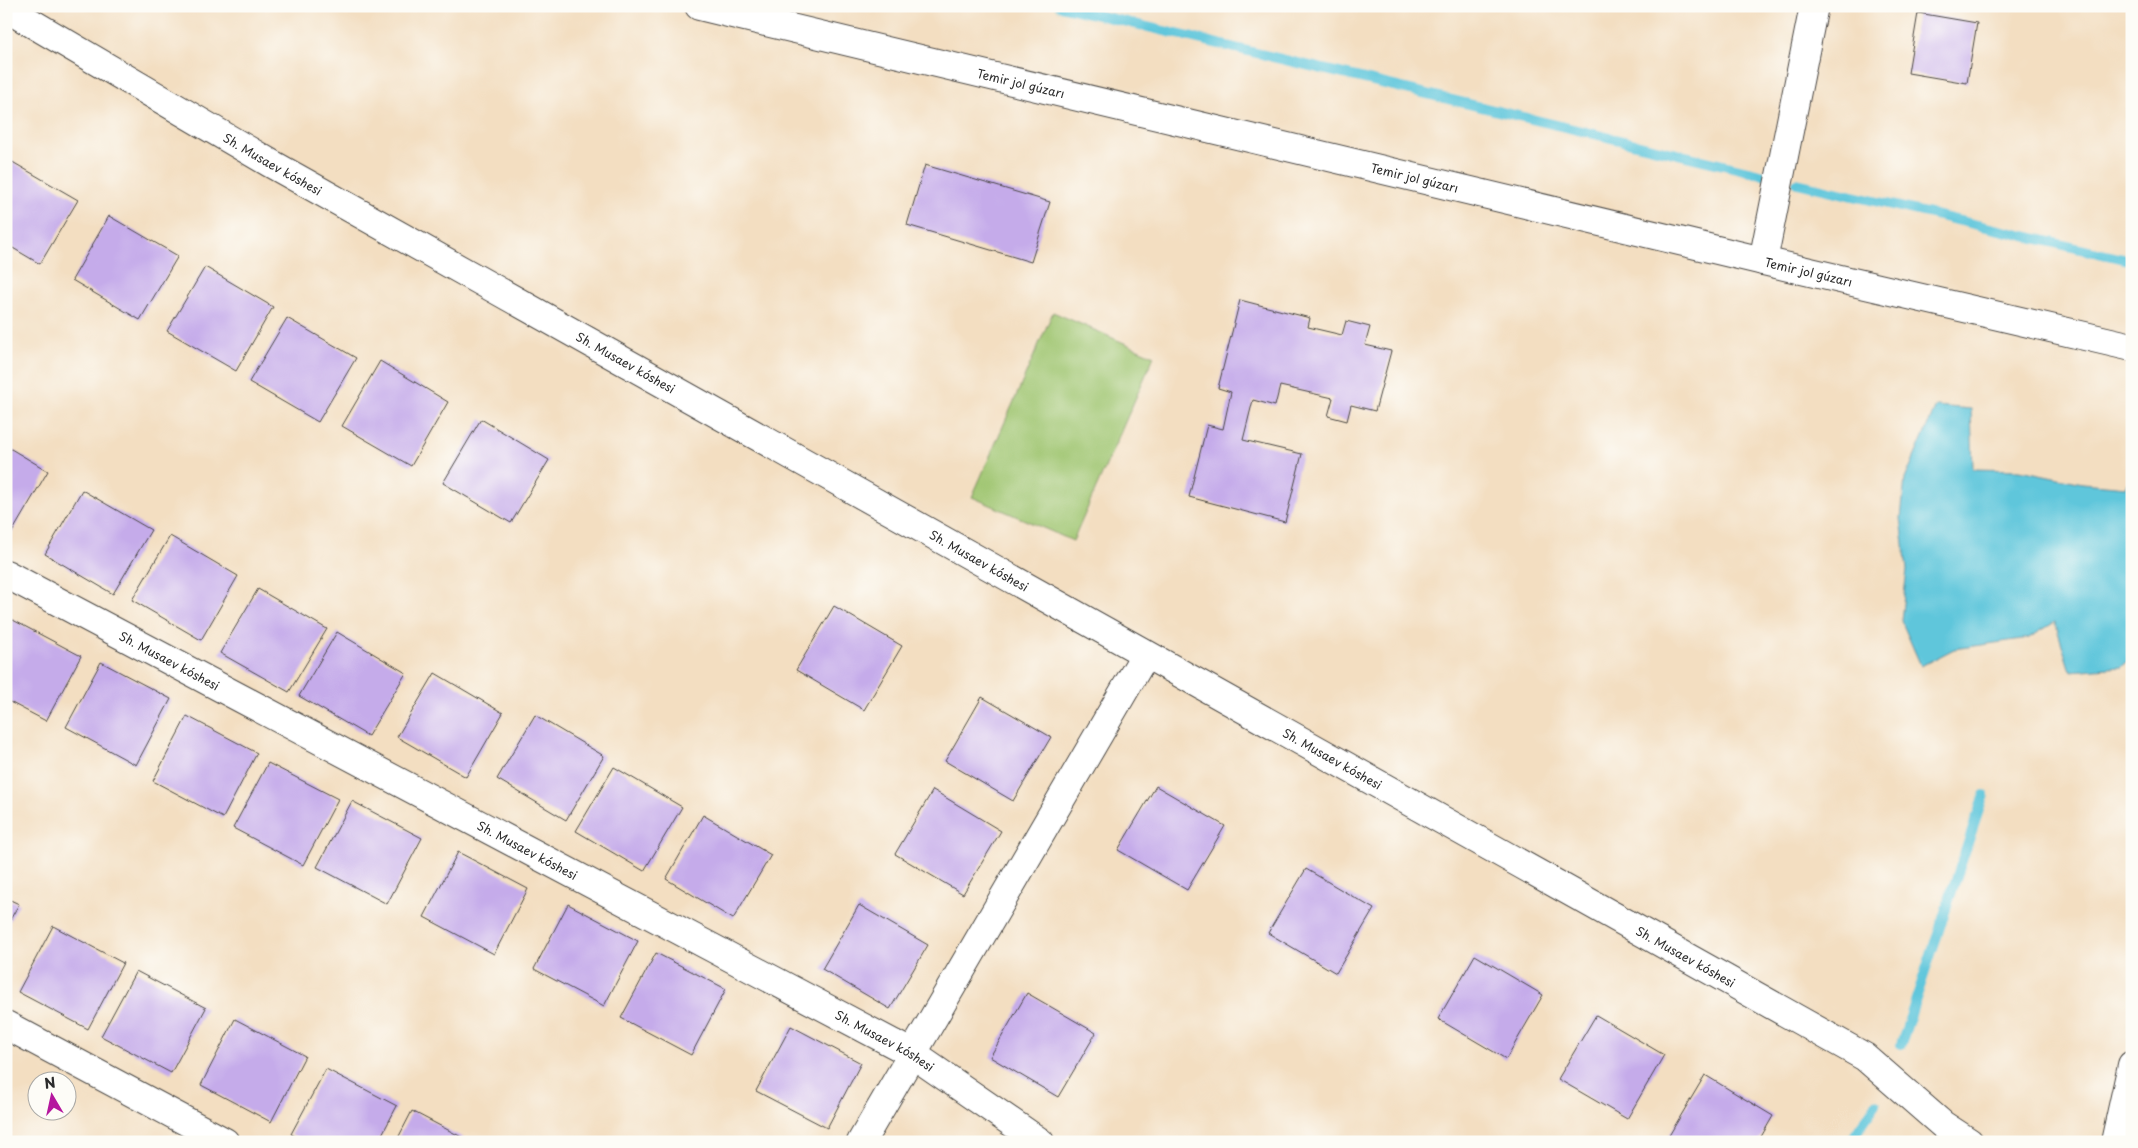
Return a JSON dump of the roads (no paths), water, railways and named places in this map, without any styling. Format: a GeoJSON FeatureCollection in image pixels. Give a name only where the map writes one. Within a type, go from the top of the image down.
{"type":"FeatureCollection","features":[{"type":"Feature","properties":{"kind":"street","name":"Temir jol gúzarı"},"geometry":{"type":"LineString","coordinates":[[699,6],[1763,262],[2132,346]]}},
{"type":"Feature","properties":{"kind":"street"},"geometry":{"type":"LineString","coordinates":[[1763,262],[1814,6]]}},
{"type":"Feature","properties":{"kind":"street","name":"Sh. Musaev kóshesi"},"geometry":{"type":"LineString","coordinates":[[6,8],[270,164],[1865,1057],[1936,1133],[1969,1142]]}},
{"type":"Feature","properties":{"kind":"street","name":"Sh. Musaev kóshesi"},"geometry":{"type":"LineString","coordinates":[[6,574],[911,1053],[1040,1142]]}},
{"type":"Feature","properties":{"kind":"street"},"geometry":{"type":"LineString","coordinates":[[861,1142],[911,1053],[1146,655]]}},
{"type":"Feature","properties":{"kind":"street"},"geometry":{"type":"LineString","coordinates":[[6,1025],[225,1142]]}},
{"type":"Feature","properties":{"kind":"street"},"geometry":{"type":"LineString","coordinates":[[2115,1142],[2132,1065]]}},
{"type":"Feature","properties":{"kind":"water"},"geometry":{"type":"Polygon","coordinates":[[[1936,406],[1971,409],[1973,469],[2020,470],[2083,483],[2126,487],[2132,474],[2132,656],[2122,667],[2070,671],[2055,622],[2029,638],[1954,649],[1921,666],[1901,620],[1907,570],[1901,518],[1905,479],[1936,406]]]}},
{"type":"Feature","properties":{"kind":"waterway"},"geometry":{"type":"LineString","coordinates":[[1060,6],[1765,175]]}},
{"type":"Feature","properties":{"kind":"waterway"},"geometry":{"type":"LineString","coordinates":[[1797,183],[2132,261]]}},
{"type":"Feature","properties":{"kind":"waterway"},"geometry":{"type":"LineString","coordinates":[[1901,1044],[1984,795]]}},
{"type":"Feature","properties":{"kind":"waterway"},"geometry":{"type":"LineString","coordinates":[[1850,1142],[1876,1104]]}}]}
